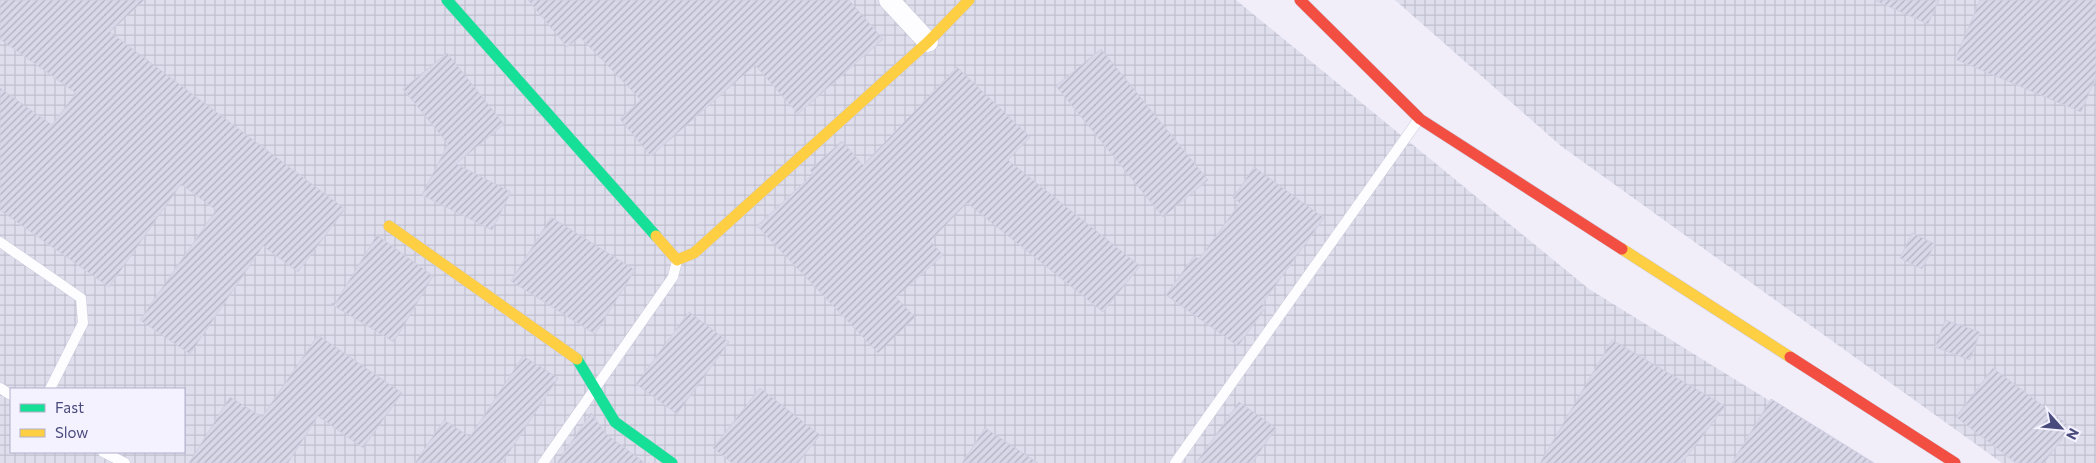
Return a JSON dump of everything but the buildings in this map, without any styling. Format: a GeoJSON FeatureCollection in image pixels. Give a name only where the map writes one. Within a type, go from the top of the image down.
{"type":"FeatureCollection","features":[{"type":"Feature","properties":{"kind":"street"},"geometry":{"type":"LineString","coordinates":[[447,0],[677,260],[694,253],[928,42],[969,0]]}},
{"type":"Feature","properties":{"kind":"street"},"geometry":{"type":"LineString","coordinates":[[888,0],[928,42]]}},
{"type":"Feature","properties":{"kind":"street"},"geometry":{"type":"LineString","coordinates":[[1300,0],[1420,119],[1955,463]]}},
{"type":"Feature","properties":{"kind":"street"},"geometry":{"type":"LineString","coordinates":[[389,226],[579,360],[615,422],[672,463]]}},
{"type":"Feature","properties":{"kind":"lane"},"geometry":{"type":"LineString","coordinates":[[1175,463],[1420,119]]}},
{"type":"Feature","properties":{"kind":"lane"},"geometry":{"type":"LineString","coordinates":[[0,242],[81,298],[83,323],[50,388]]}},
{"type":"Feature","properties":{"kind":"lane"},"geometry":{"type":"LineString","coordinates":[[543,463],[673,277],[677,260]]}},
{"type":"Feature","properties":{"kind":"lane"},"geometry":{"type":"LineString","coordinates":[[105,453],[125,463]]}},
{"type":"Feature","properties":{"kind":"shaded area"},"geometry":{"type":"Polygon","coordinates":[[[0,0],[1236,0],[1589,289],[1870,463],[0,463],[0,0]]]}},
{"type":"Feature","properties":{"kind":"shaded area"},"geometry":{"type":"Polygon","coordinates":[[[1395,0],[2096,0],[2096,463],[2002,463],[1561,146],[1395,0]]]}},
{"type":"Feature","properties":{"kind":"traffic: fast"},"geometry":{"type":"LineString","coordinates":[[447,0],[656,236]]}},
{"type":"Feature","properties":{"kind":"traffic: fast"},"geometry":{"type":"LineString","coordinates":[[577,359],[615,422],[672,463]]}},
{"type":"Feature","properties":{"kind":"traffic: slow"},"geometry":{"type":"LineString","coordinates":[[656,236],[677,260],[694,253],[928,42],[969,0]]}},
{"type":"Feature","properties":{"kind":"traffic: slow"},"geometry":{"type":"LineString","coordinates":[[389,226],[577,359]]}},
{"type":"Feature","properties":{"kind":"traffic: slow"},"geometry":{"type":"LineString","coordinates":[[1622,249],[1790,357]]}},
{"type":"Feature","properties":{"kind":"traffic: jam"},"geometry":{"type":"LineString","coordinates":[[1300,0],[1420,119],[1622,249]]}},
{"type":"Feature","properties":{"kind":"traffic: jam"},"geometry":{"type":"LineString","coordinates":[[1790,357],[1955,463]]}}]}
